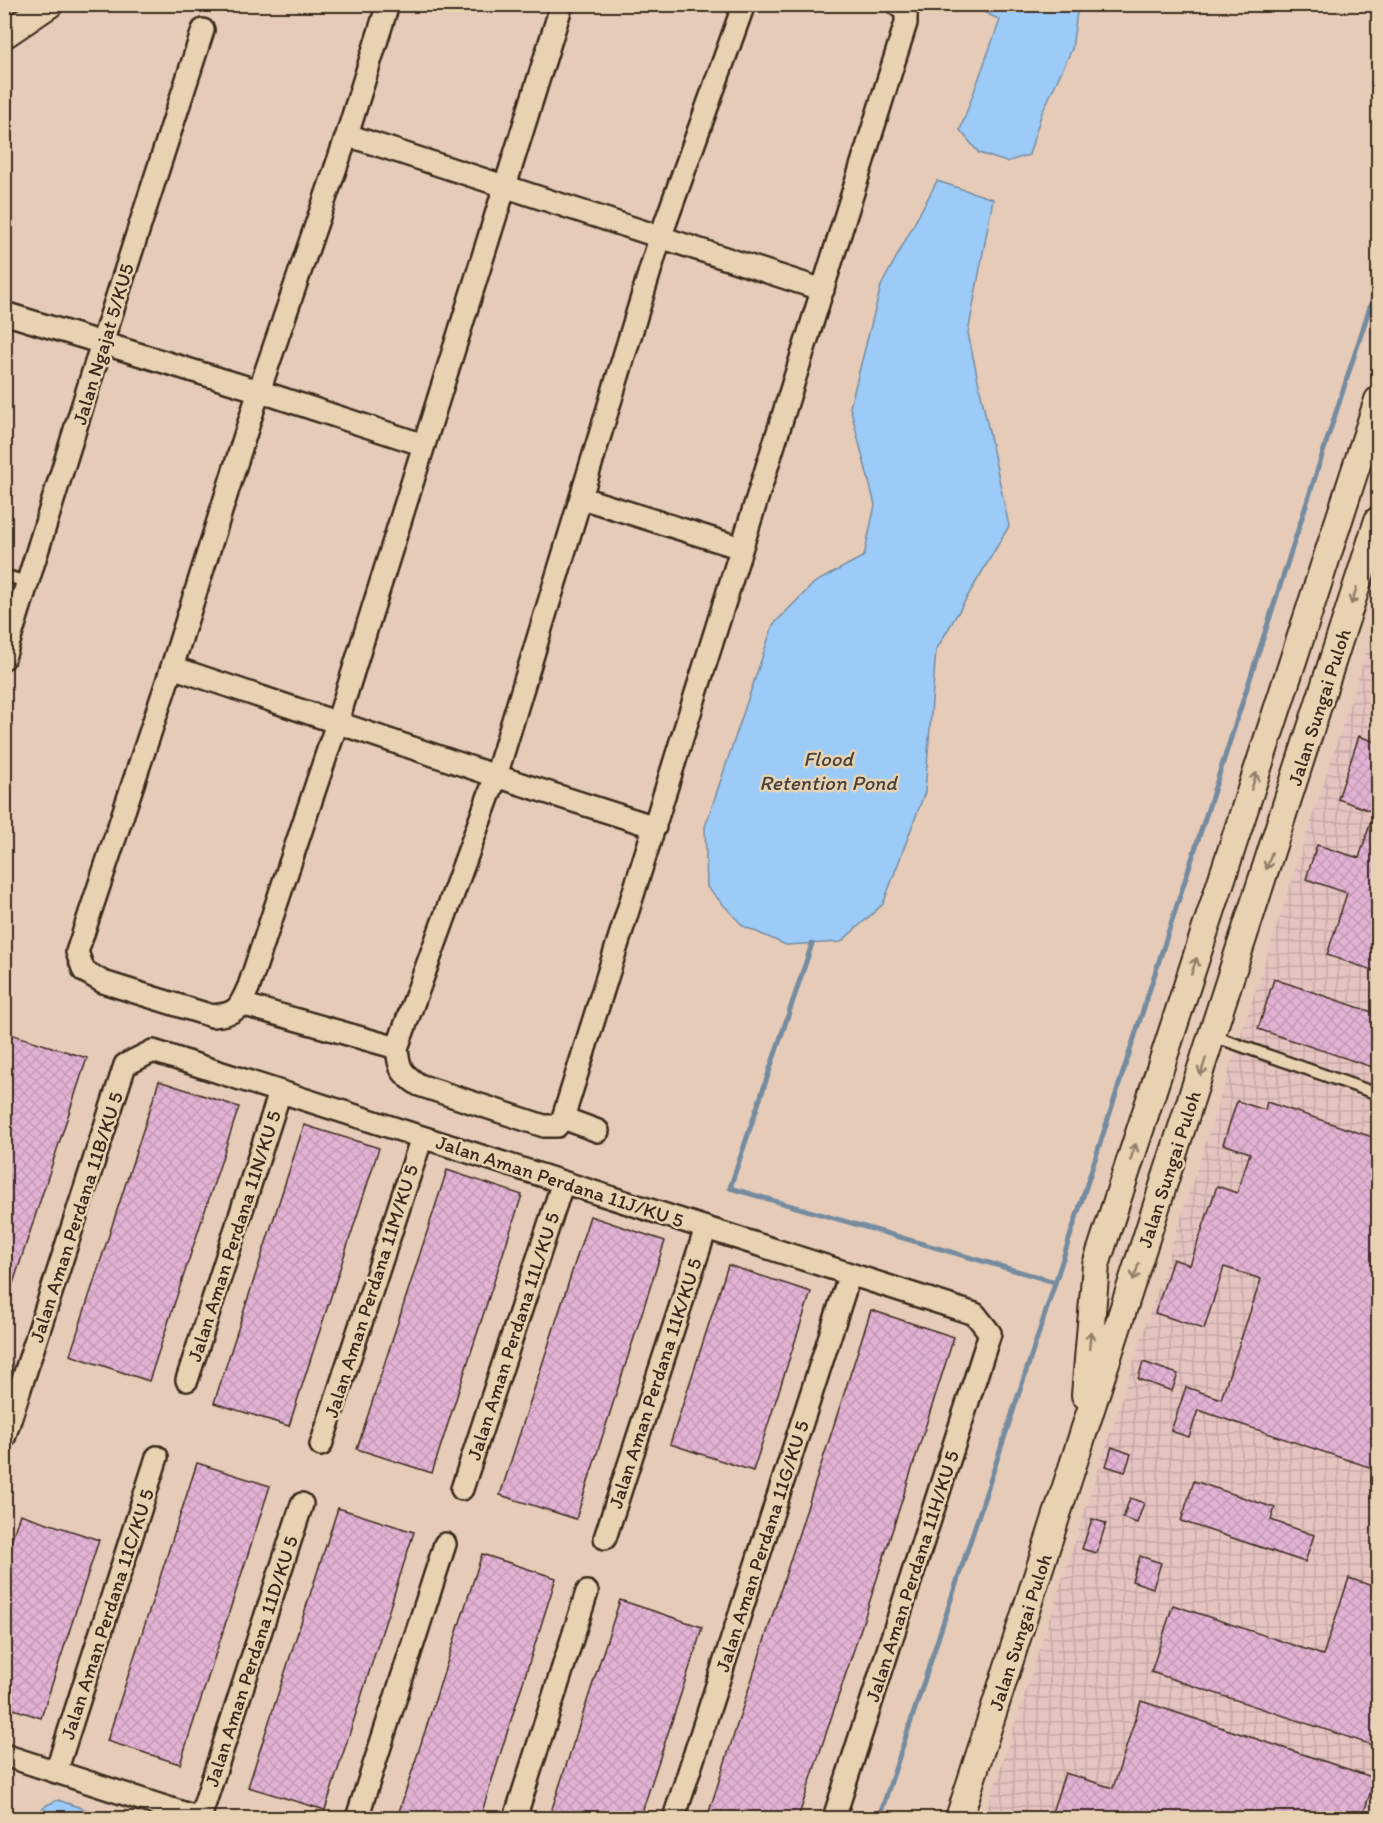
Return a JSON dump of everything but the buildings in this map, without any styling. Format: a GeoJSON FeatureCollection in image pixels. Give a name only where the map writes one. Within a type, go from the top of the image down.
{"type":"FeatureCollection","features":[{"type":"Feature","properties":{"kind":"street"},"geometry":{"type":"LineString","coordinates":[[4,35],[50,4]]}},
{"type":"Feature","properties":{"kind":"street"},"geometry":{"type":"LineString","coordinates":[[388,4],[347,135],[259,391],[172,667],[77,952],[84,971],[103,982],[212,1017],[230,1015],[241,1004],[249,986],[337,723],[562,4]]}},
{"type":"Feature","properties":{"kind":"street"},"geometry":{"type":"LineString","coordinates":[[744,4],[660,238],[496,776],[397,1048],[403,1075],[419,1085],[544,1126],[556,1126],[562,1118],[656,827],[906,23],[906,12],[897,4]]}},
{"type":"Feature","properties":{"kind":"street","name":"Jalan Ngajat 5/KU5"},"geometry":{"type":"LineString","coordinates":[[4,658],[203,30]]}},
{"type":"Feature","properties":{"kind":"street"},"geometry":{"type":"LineString","coordinates":[[347,135],[823,290]]}},
{"type":"Feature","properties":{"kind":"street"},"geometry":{"type":"LineString","coordinates":[[4,313],[259,391],[424,445]]}},
{"type":"Feature","properties":{"kind":"street"},"geometry":{"type":"LineString","coordinates":[[1081,1441],[1096,1265],[1378,399]]}},
{"type":"Feature","properties":{"kind":"street"},"geometry":{"type":"LineString","coordinates":[[582,498],[741,548]]}},
{"type":"Feature","properties":{"kind":"street","name":"Jalan Sungai Puloh"},"geometry":{"type":"LineString","coordinates":[[959,1818],[1378,520]]}},
{"type":"Feature","properties":{"kind":"street"},"geometry":{"type":"LineString","coordinates":[[172,667],[656,827]]}},
{"type":"Feature","properties":{"kind":"street"},"geometry":{"type":"LineString","coordinates":[[241,1004],[397,1048]]}},
{"type":"Feature","properties":{"kind":"street","name":"Jalan Aman Perdana 11J/KU 5"},"geometry":{"type":"LineString","coordinates":[[125,1065],[153,1051],[975,1314],[990,1333]]}},
{"type":"Feature","properties":{"kind":"street","name":"Jalan Aman Perdana 11B/KU 5"},"geometry":{"type":"LineString","coordinates":[[4,1438],[125,1065]]}},
{"type":"Feature","properties":{"kind":"street","name":"Jalan Aman Perdana 11N/KU 5"},"geometry":{"type":"LineString","coordinates":[[187,1380],[280,1092]]}},
{"type":"Feature","properties":{"kind":"street"},"geometry":{"type":"LineString","coordinates":[[562,1118],[598,1131]]}},
{"type":"Feature","properties":{"kind":"street","name":"Jalan Aman Perdana 11M/KU 5"},"geometry":{"type":"LineString","coordinates":[[321,1445],[422,1137]]}},
{"type":"Feature","properties":{"kind":"street","name":"Jalan Aman Perdana 11L/KU 5"},"geometry":{"type":"LineString","coordinates":[[462,1490],[563,1182]]}},
{"type":"Feature","properties":{"kind":"street","name":"Jalan Aman Perdana 11K/KU 5"},"geometry":{"type":"LineString","coordinates":[[605,1538],[706,1228]]}},
{"type":"Feature","properties":{"kind":"street","name":"Jalan Aman Perdana 11G/KU 5"},"geometry":{"type":"LineString","coordinates":[[674,1818],[850,1274]]}},
{"type":"Feature","properties":{"kind":"street","name":"Jalan Aman Perdana 11H/KU 5"},"geometry":{"type":"LineString","coordinates":[[834,1818],[990,1333]]}},
{"type":"Feature","properties":{"kind":"street","name":"Jalan Aman Perdana 11C/KU 5"},"geometry":{"type":"LineString","coordinates":[[56,1772],[158,1457]]}},
{"type":"Feature","properties":{"kind":"street","name":"Jalan Aman Perdana 11D/KU 5"},"geometry":{"type":"LineString","coordinates":[[200,1818],[302,1504]]}},
{"type":"Feature","properties":{"kind":"street"},"geometry":{"type":"LineString","coordinates":[[357,1818],[445,1544]]}},
{"type":"Feature","properties":{"kind":"street"},"geometry":{"type":"LineString","coordinates":[[515,1818],[587,1592]]}},
{"type":"Feature","properties":{"kind":"street"},"geometry":{"type":"LineString","coordinates":[[4,1755],[200,1818]]}},
{"type":"Feature","properties":{"kind":"lane"},"geometry":{"type":"LineString","coordinates":[[4,575],[29,583]]}},
{"type":"Feature","properties":{"kind":"lane"},"geometry":{"type":"LineString","coordinates":[[1213,1036],[1378,1094]]}},
{"type":"Feature","properties":{"kind":"shaded area"},"geometry":{"type":"Polygon","coordinates":[[[1378,617],[1378,1818],[984,1818],[1378,617]]]}},
{"type":"Feature","properties":{"kind":"water"},"geometry":{"type":"Polygon","coordinates":[[[969,5],[1078,5],[1072,49],[1041,115],[1029,155],[1006,162],[979,153],[960,130],[1000,20],[969,5]]]}},
{"type":"Feature","properties":{"kind":"water","name":"Flood Retention Pond"},"geometry":{"type":"Polygon","coordinates":[[[937,181],[993,199],[968,333],[1009,526],[936,650],[925,792],[883,904],[841,942],[786,945],[743,926],[707,887],[705,827],[773,625],[814,583],[864,556],[875,505],[850,407],[881,286],[937,181]]]}},
{"type":"Feature","properties":{"kind":"water"},"geometry":{"type":"Polygon","coordinates":[[[58,1800],[111,1818],[33,1818],[47,1805],[58,1800]]]}},
{"type":"Feature","properties":{"kind":"waterway"},"geometry":{"type":"LineString","coordinates":[[879,1818],[1047,1308],[1378,282]]}},
{"type":"Feature","properties":{"kind":"waterway"},"geometry":{"type":"LineString","coordinates":[[812,944],[730,1188],[1055,1282]]}}]}
